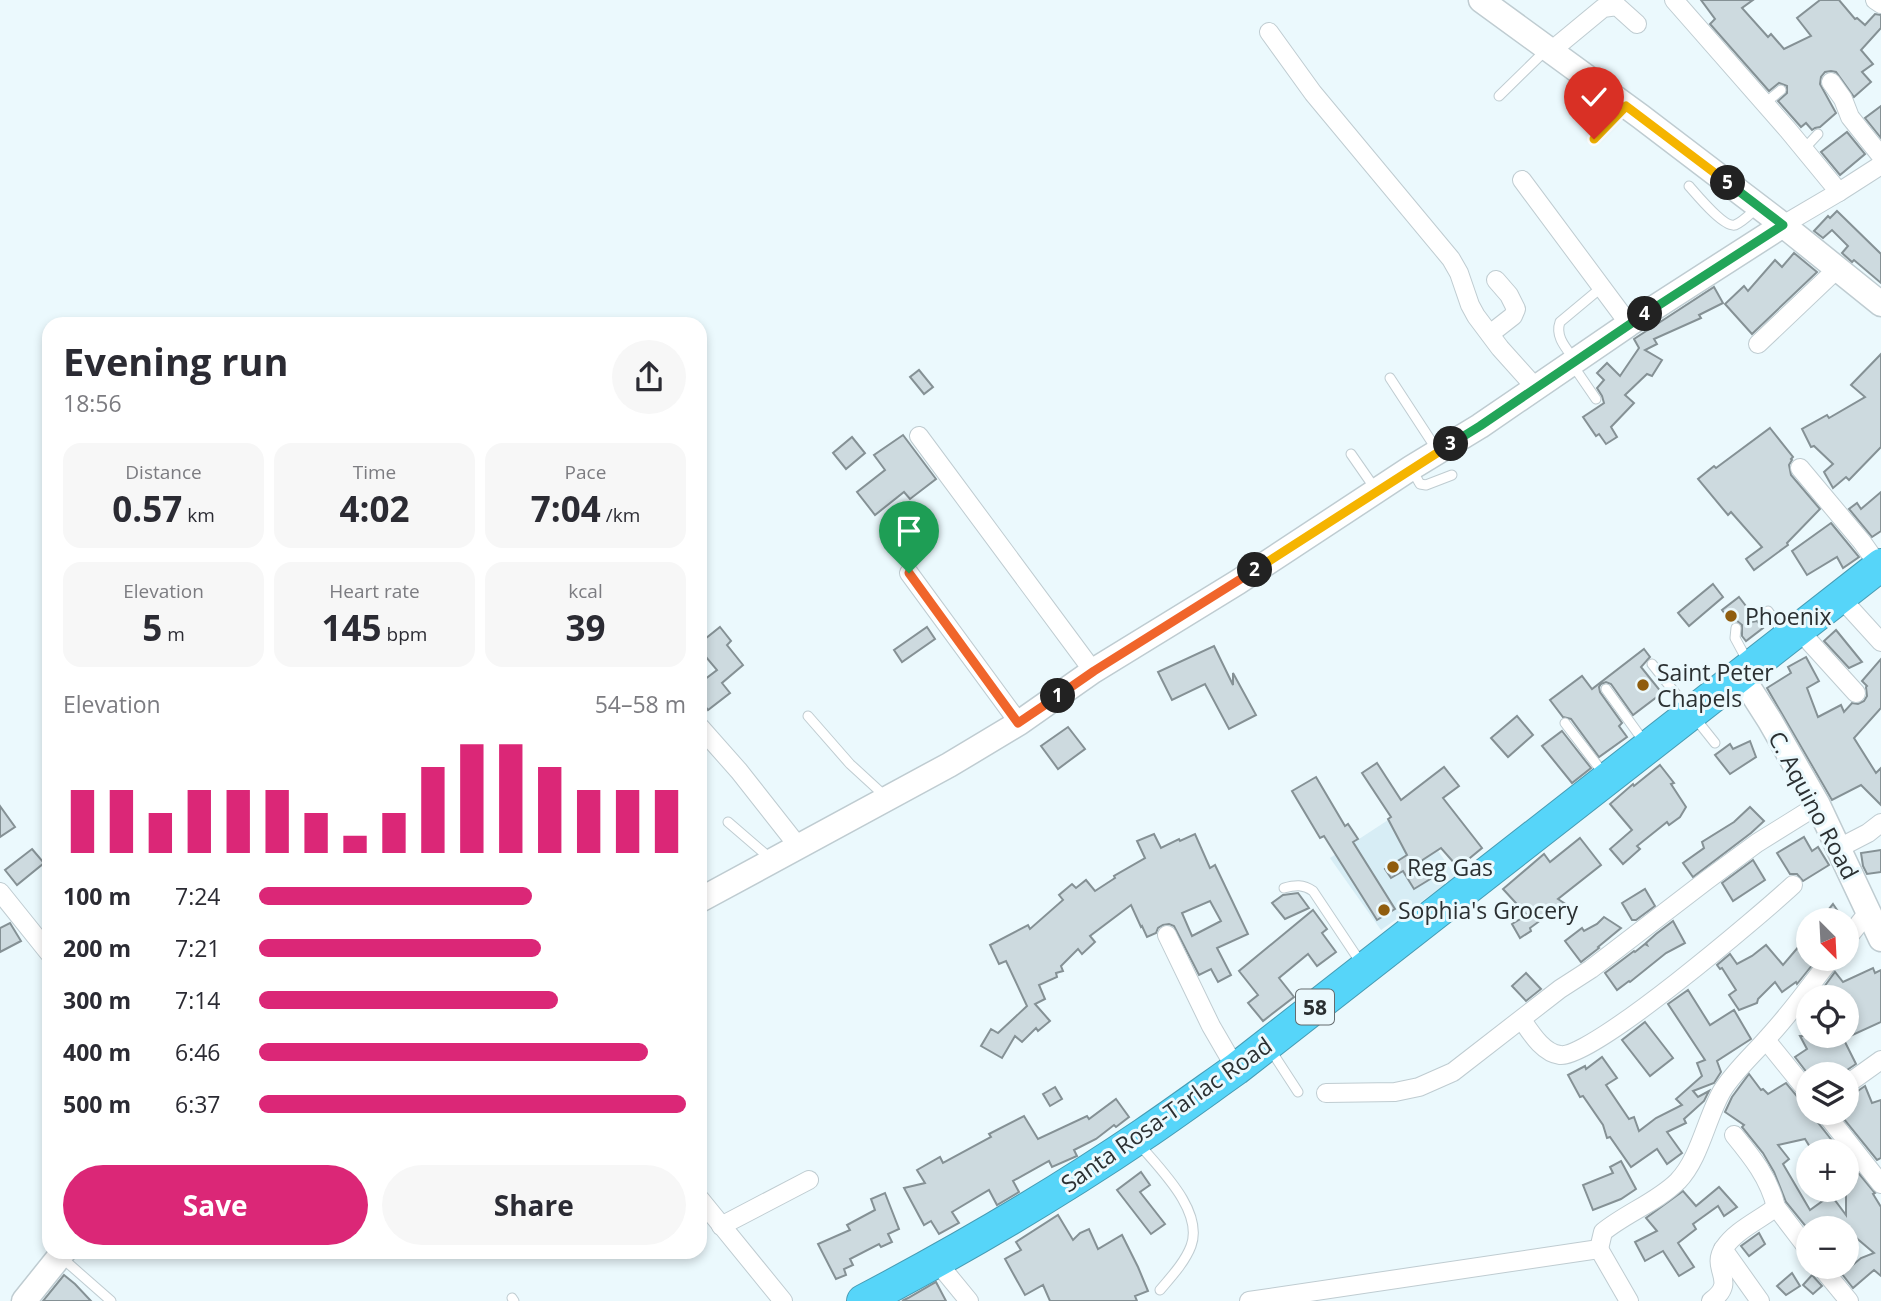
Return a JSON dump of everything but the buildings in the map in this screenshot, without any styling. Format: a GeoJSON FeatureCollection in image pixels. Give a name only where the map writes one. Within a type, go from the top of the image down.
{"type":"FeatureCollection","features":[{"type":"Feature","properties":{"kind":"highway","name":"Santa Rosa-Tarlac Road"},"geometry":{"type":"LineString","coordinates":[[863,1301],[937,1262],[1036,1203],[1136,1139],[1236,1069],[1880,565]]}},
{"type":"Feature","properties":{"kind":"street"},"geometry":{"type":"LineString","coordinates":[[1481,0],[1759,206],[1881,304]]}},
{"type":"Feature","properties":{"kind":"street"},"geometry":{"type":"LineString","coordinates":[[1674,0],[1839,192]]}},
{"type":"Feature","properties":{"kind":"street"},"geometry":{"type":"LineString","coordinates":[[1875,0],[1881,5]]}},
{"type":"Feature","properties":{"kind":"street"},"geometry":{"type":"LineString","coordinates":[[1549,50],[1603,8],[1618,6],[1637,24]]}},
{"type":"Feature","properties":{"kind":"street"},"geometry":{"type":"LineString","coordinates":[[1269,32],[1312,93],[1451,259],[1459,272],[1470,305],[1500,348],[1535,387]]}},
{"type":"Feature","properties":{"kind":"street"},"geometry":{"type":"LineString","coordinates":[[1831,82],[1843,99],[1850,117],[1881,156]]}},
{"type":"Feature","properties":{"kind":"street"},"geometry":{"type":"LineString","coordinates":[[707,896],[888,798],[1018,723],[1094,671],[1480,426],[1629,324],[1881,165]]}},
{"type":"Feature","properties":{"kind":"street"},"geometry":{"type":"LineString","coordinates":[[1522,180],[1629,324]]}},
{"type":"Feature","properties":{"kind":"street"},"geometry":{"type":"LineString","coordinates":[[1758,344],[1837,269]]}},
{"type":"Feature","properties":{"kind":"street"},"geometry":{"type":"LineString","coordinates":[[1490,334],[1513,316],[1516,309],[1509,295],[1496,280]]}},
{"type":"Feature","properties":{"kind":"street"},"geometry":{"type":"LineString","coordinates":[[919,436],[1094,671]]}},
{"type":"Feature","properties":{"kind":"street"},"geometry":{"type":"LineString","coordinates":[[1800,468],[1880,565]]}},
{"type":"Feature","properties":{"kind":"street"},"geometry":{"type":"LineString","coordinates":[[909,573],[1018,723]]}},
{"type":"Feature","properties":{"kind":"street"},"geometry":{"type":"LineString","coordinates":[[1840,597],[1881,642]]}},
{"type":"Feature","properties":{"kind":"street"},"geometry":{"type":"LineString","coordinates":[[1792,634],[1856,693]]}},
{"type":"Feature","properties":{"kind":"street","name":"C. Aquino Road"},"geometry":{"type":"LineString","coordinates":[[1745,670],[1770,721],[1818,805],[1877,926]]}},
{"type":"Feature","properties":{"kind":"street"},"geometry":{"type":"LineString","coordinates":[[707,735],[798,846]]}},
{"type":"Feature","properties":{"kind":"street"},"geometry":{"type":"LineString","coordinates":[[1326,1093],[1395,1092],[1431,1083],[1453,1072],[1707,880],[1818,805]]}},
{"type":"Feature","properties":{"kind":"street"},"geometry":{"type":"LineString","coordinates":[[1839,848],[1881,823]]}},
{"type":"Feature","properties":{"kind":"street"},"geometry":{"type":"LineString","coordinates":[[1522,1020],[1545,1047],[1560,1055],[1573,1053],[1593,1043],[1643,1007],[1793,885]]}},
{"type":"Feature","properties":{"kind":"street"},"geometry":{"type":"LineString","coordinates":[[0,892],[42,944]]}},
{"type":"Feature","properties":{"kind":"street"},"geometry":{"type":"LineString","coordinates":[[1859,934],[1877,926]]}},
{"type":"Feature","properties":{"kind":"street"},"geometry":{"type":"LineString","coordinates":[[1167,935],[1211,1026],[1236,1069]]}},
{"type":"Feature","properties":{"kind":"street"},"geometry":{"type":"LineString","coordinates":[[1629,1301],[1598,1248],[1603,1232],[1680,1179],[1696,1153],[1712,1110],[1724,1088],[1794,1009],[1822,971]]}},
{"type":"Feature","properties":{"kind":"street"},"geometry":{"type":"LineString","coordinates":[[1766,1040],[1796,1077]]}},
{"type":"Feature","properties":{"kind":"street"},"geometry":{"type":"LineString","coordinates":[[1859,1075],[1881,1059]]}},
{"type":"Feature","properties":{"kind":"street"},"geometry":{"type":"LineString","coordinates":[[1834,1125],[1881,1184]]}},
{"type":"Feature","properties":{"kind":"street"},"geometry":{"type":"LineString","coordinates":[[1734,1135],[1758,1164],[1773,1194],[1776,1207],[1796,1234]]}},
{"type":"Feature","properties":{"kind":"street"},"geometry":{"type":"LineString","coordinates":[[721,1226],[808,1180]]}},
{"type":"Feature","properties":{"kind":"street"},"geometry":{"type":"LineString","coordinates":[[1711,1301],[1724,1286],[1719,1262],[1723,1249],[1734,1237],[1776,1207]]}},
{"type":"Feature","properties":{"kind":"street"},"geometry":{"type":"LineString","coordinates":[[707,1208],[783,1301]]}},
{"type":"Feature","properties":{"kind":"street"},"geometry":{"type":"LineString","coordinates":[[1249,1301],[1598,1248]]}},
{"type":"Feature","properties":{"kind":"street"},"geometry":{"type":"LineString","coordinates":[[1723,1249],[1760,1301]]}},
{"type":"Feature","properties":{"kind":"street"},"geometry":{"type":"LineString","coordinates":[[24,1301],[58,1259]]}},
{"type":"Feature","properties":{"kind":"street"},"geometry":{"type":"LineString","coordinates":[[937,1262],[970,1301]]}},
{"type":"Feature","properties":{"kind":"street"},"geometry":{"type":"LineString","coordinates":[[1831,1279],[1849,1301]]}},
{"type":"Feature","properties":{"kind":"lane"},"geometry":{"type":"LineString","coordinates":[[1499,96],[1549,50]]}},
{"type":"Feature","properties":{"kind":"lane"},"geometry":{"type":"LineString","coordinates":[[1764,104],[1781,90]]}},
{"type":"Feature","properties":{"kind":"lane"},"geometry":{"type":"LineString","coordinates":[[1594,139],[1626,106]]}},
{"type":"Feature","properties":{"kind":"lane"},"geometry":{"type":"LineString","coordinates":[[1804,149],[1818,134]]}},
{"type":"Feature","properties":{"kind":"lane"},"geometry":{"type":"LineString","coordinates":[[1689,187],[1723,221],[1731,225],[1737,224],[1759,206]]}},
{"type":"Feature","properties":{"kind":"lane"},"geometry":{"type":"LineString","coordinates":[[1596,400],[1557,330],[1567,315],[1602,287]]}},
{"type":"Feature","properties":{"kind":"lane"},"geometry":{"type":"LineString","coordinates":[[1390,378],[1438,452]]}},
{"type":"Feature","properties":{"kind":"lane"},"geometry":{"type":"LineString","coordinates":[[1351,454],[1377,491]]}},
{"type":"Feature","properties":{"kind":"lane"},"geometry":{"type":"LineString","coordinates":[[1411,468],[1420,484],[1426,485],[1452,475]]}},
{"type":"Feature","properties":{"kind":"lane"},"geometry":{"type":"LineString","coordinates":[[1753,615],[1768,611],[1792,634]]}},
{"type":"Feature","properties":{"kind":"lane"},"geometry":{"type":"LineString","coordinates":[[1736,628],[1735,638],[1745,670]]}},
{"type":"Feature","properties":{"kind":"lane"},"geometry":{"type":"LineString","coordinates":[[1652,664],[1715,743]]}},
{"type":"Feature","properties":{"kind":"lane"},"geometry":{"type":"LineString","coordinates":[[1606,689],[1648,747]]}},
{"type":"Feature","properties":{"kind":"lane"},"geometry":{"type":"LineString","coordinates":[[808,716],[850,764],[888,798]]}},
{"type":"Feature","properties":{"kind":"lane"},"geometry":{"type":"LineString","coordinates":[[1565,723],[1607,778]]}},
{"type":"Feature","properties":{"kind":"lane"},"geometry":{"type":"LineString","coordinates":[[728,821],[773,860]]}},
{"type":"Feature","properties":{"kind":"lane"},"geometry":{"type":"LineString","coordinates":[[1284,888],[1297,885],[1313,891],[1364,968]]}},
{"type":"Feature","properties":{"kind":"lane"},"geometry":{"type":"LineString","coordinates":[[1267,1044],[1298,1092]]}},
{"type":"Feature","properties":{"kind":"lane"},"geometry":{"type":"LineString","coordinates":[[1136,1139],[1184,1201],[1193,1223],[1191,1247],[1160,1290]]}},
{"type":"Feature","properties":{"kind":"lane"},"geometry":{"type":"LineString","coordinates":[[67,1259],[111,1301]]}},
{"type":"Feature","properties":{"kind":"shaded area","name":"Reg Gas"},"geometry":{"type":"Polygon","coordinates":[[[1408,807],[1456,877],[1381,930],[1330,858],[1408,807]]]}},
{"type":"Feature","properties":{"kind":"place","name":"Phoenix"},"geometry":{"type":"Point","coordinates":[1731,616]}},
{"type":"Feature","properties":{"kind":"place","name":"Saint Peter Chapels"},"geometry":{"type":"Point","coordinates":[1643,685]}},
{"type":"Feature","properties":{"kind":"place","name":"Reg Gas"},"geometry":{"type":"Point","coordinates":[1393,867]}},
{"type":"Feature","properties":{"kind":"place","name":"Sophia's Grocery"},"geometry":{"type":"Point","coordinates":[1384,910]}},
{"type":"Feature","properties":{"kind":"route"},"geometry":{"type":"LineString","coordinates":[[909,573],[1018,723],[1094,671],[1480,426],[1629,324],[1783,225],[1626,106],[1594,139]]}}]}
